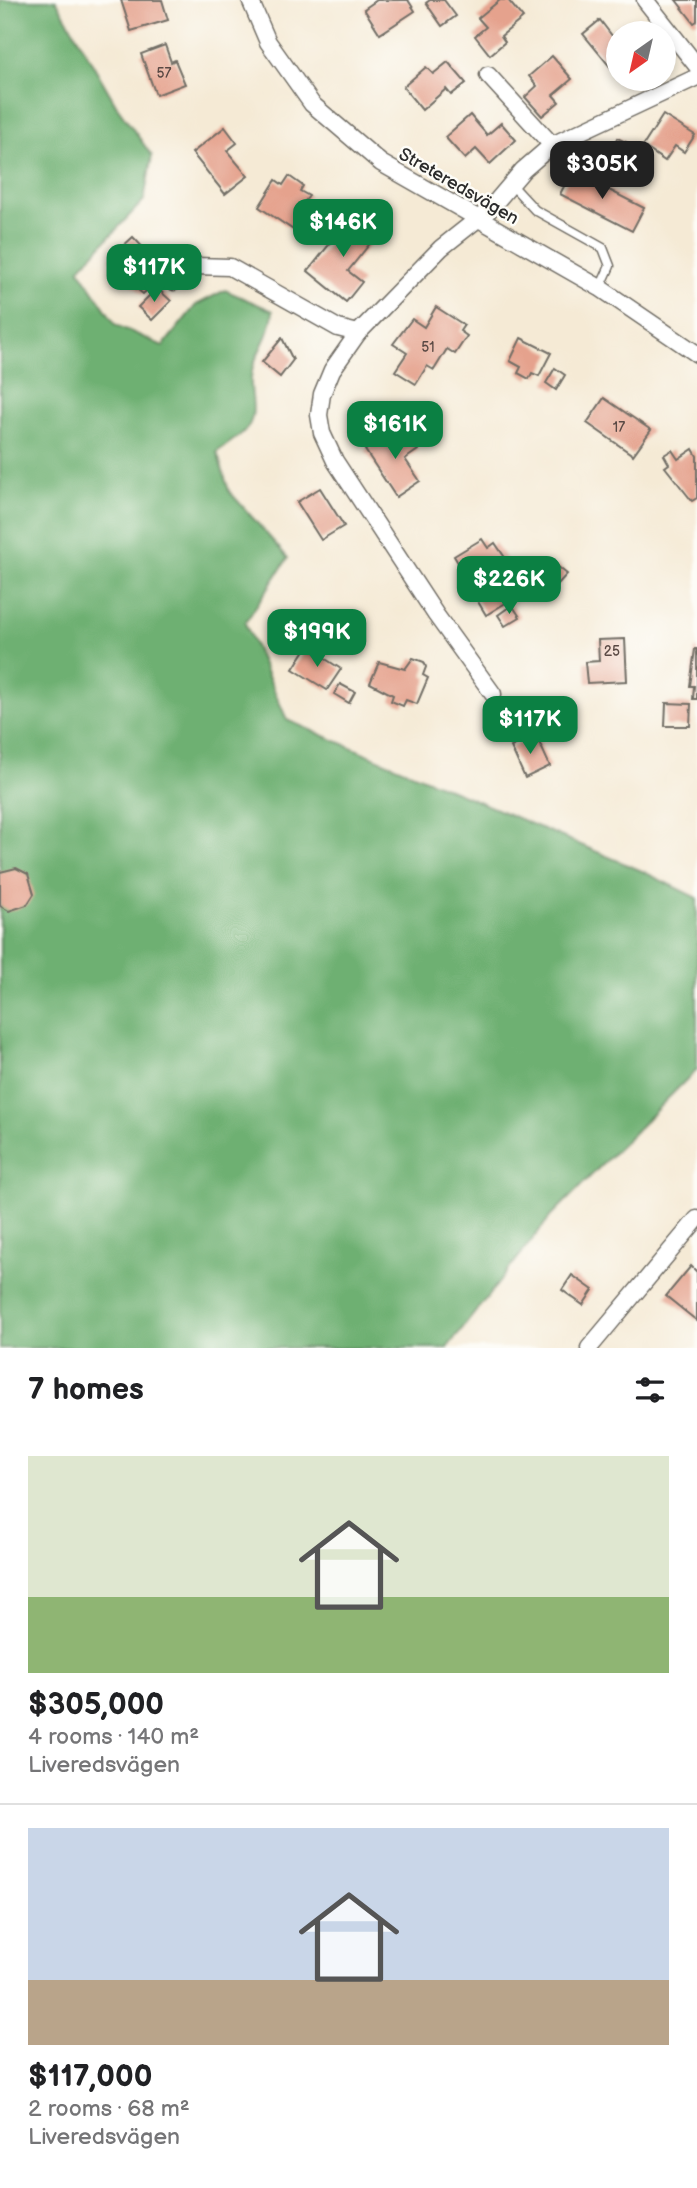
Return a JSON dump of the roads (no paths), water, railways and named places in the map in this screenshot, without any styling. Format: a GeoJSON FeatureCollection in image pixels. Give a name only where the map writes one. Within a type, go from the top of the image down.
{"type":"FeatureCollection","features":[{"type":"Feature","properties":{"kind":"street","name":"Streteredsvägen"},"geometry":{"type":"LineString","coordinates":[[250,0],[268,41],[312,104],[381,163],[600,288],[697,354]]}},
{"type":"Feature","properties":{"kind":"street"},"geometry":{"type":"LineString","coordinates":[[645,0],[697,66]]}},
{"type":"Feature","properties":{"kind":"street"},"geometry":{"type":"LineString","coordinates":[[488,75],[552,145]]}},
{"type":"Feature","properties":{"kind":"street"},"geometry":{"type":"LineString","coordinates":[[493,694],[429,605],[334,461],[322,433],[319,415],[322,394],[332,370],[358,333],[441,248],[477,219],[510,183],[552,145],[697,77]]}},
{"type":"Feature","properties":{"kind":"street"},"geometry":{"type":"LineString","coordinates":[[174,282],[195,266],[230,267],[338,328],[358,333]]}},
{"type":"Feature","properties":{"kind":"street"},"geometry":{"type":"LineString","coordinates":[[589,1348],[697,1219]]}},
{"type":"Feature","properties":{"kind":"lane"},"geometry":{"type":"LineString","coordinates":[[510,183],[535,210],[603,248],[610,266],[600,288]]}}]}
